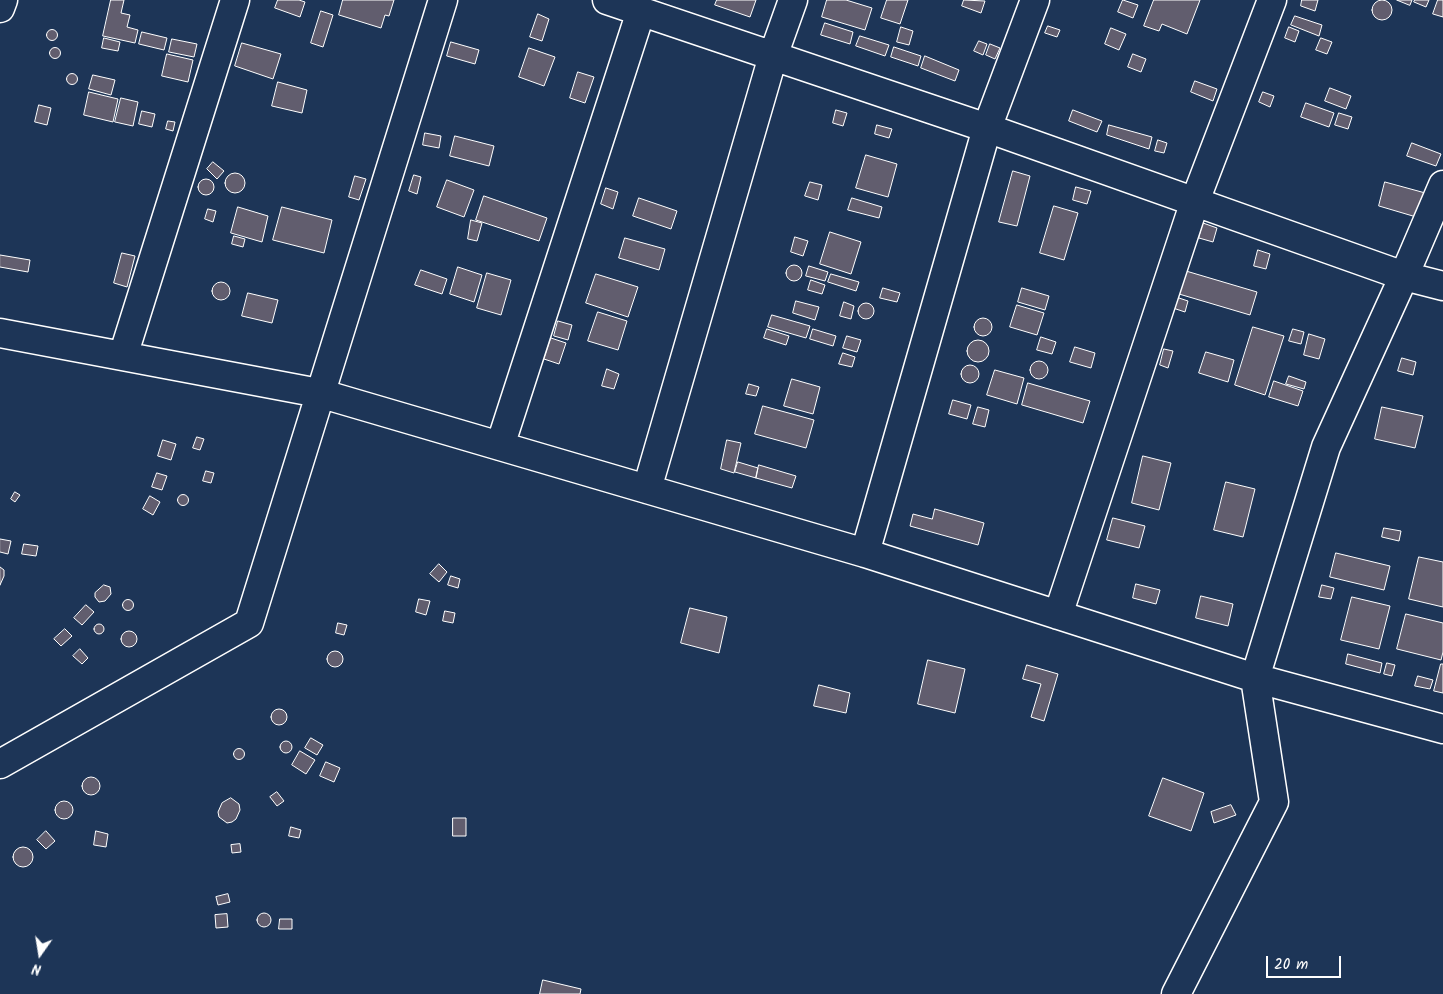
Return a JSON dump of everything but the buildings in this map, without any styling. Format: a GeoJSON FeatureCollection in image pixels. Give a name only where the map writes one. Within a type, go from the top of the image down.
{"type":"FeatureCollection","features":[{"type":"Feature","properties":{"kind":"street"},"geometry":{"type":"LineString","coordinates":[[0,8],[2,0]]}},
{"type":"Feature","properties":{"kind":"street"},"geometry":{"type":"LineString","coordinates":[[123,356],[235,0]]}},
{"type":"Feature","properties":{"kind":"street"},"geometry":{"type":"LineString","coordinates":[[0,764],[248,623],[443,0]]}},
{"type":"Feature","properties":{"kind":"street"},"geometry":{"type":"LineString","coordinates":[[607,0],[987,128],[1404,276],[1443,286]]}},
{"type":"Feature","properties":{"kind":"street"},"geometry":{"type":"LineString","coordinates":[[647,489],[773,56],[793,0]]}},
{"type":"Feature","properties":{"kind":"street"},"geometry":{"type":"LineString","coordinates":[[865,553],[987,128],[1034,0]]}},
{"type":"Feature","properties":{"kind":"street"},"geometry":{"type":"LineString","coordinates":[[1058,615],[1194,201],[1272,0]]}},
{"type":"Feature","properties":{"kind":"street"},"geometry":{"type":"LineString","coordinates":[[500,446],[640,11]]}},
{"type":"Feature","properties":{"kind":"street"},"geometry":{"type":"LineString","coordinates":[[1176,994],[1274,802],[1255,678],[1326,447],[1404,276],[1443,184]]}},
{"type":"Feature","properties":{"kind":"street"},"geometry":{"type":"LineString","coordinates":[[0,333],[319,393],[865,553],[1255,678],[1443,729]]}}]}
